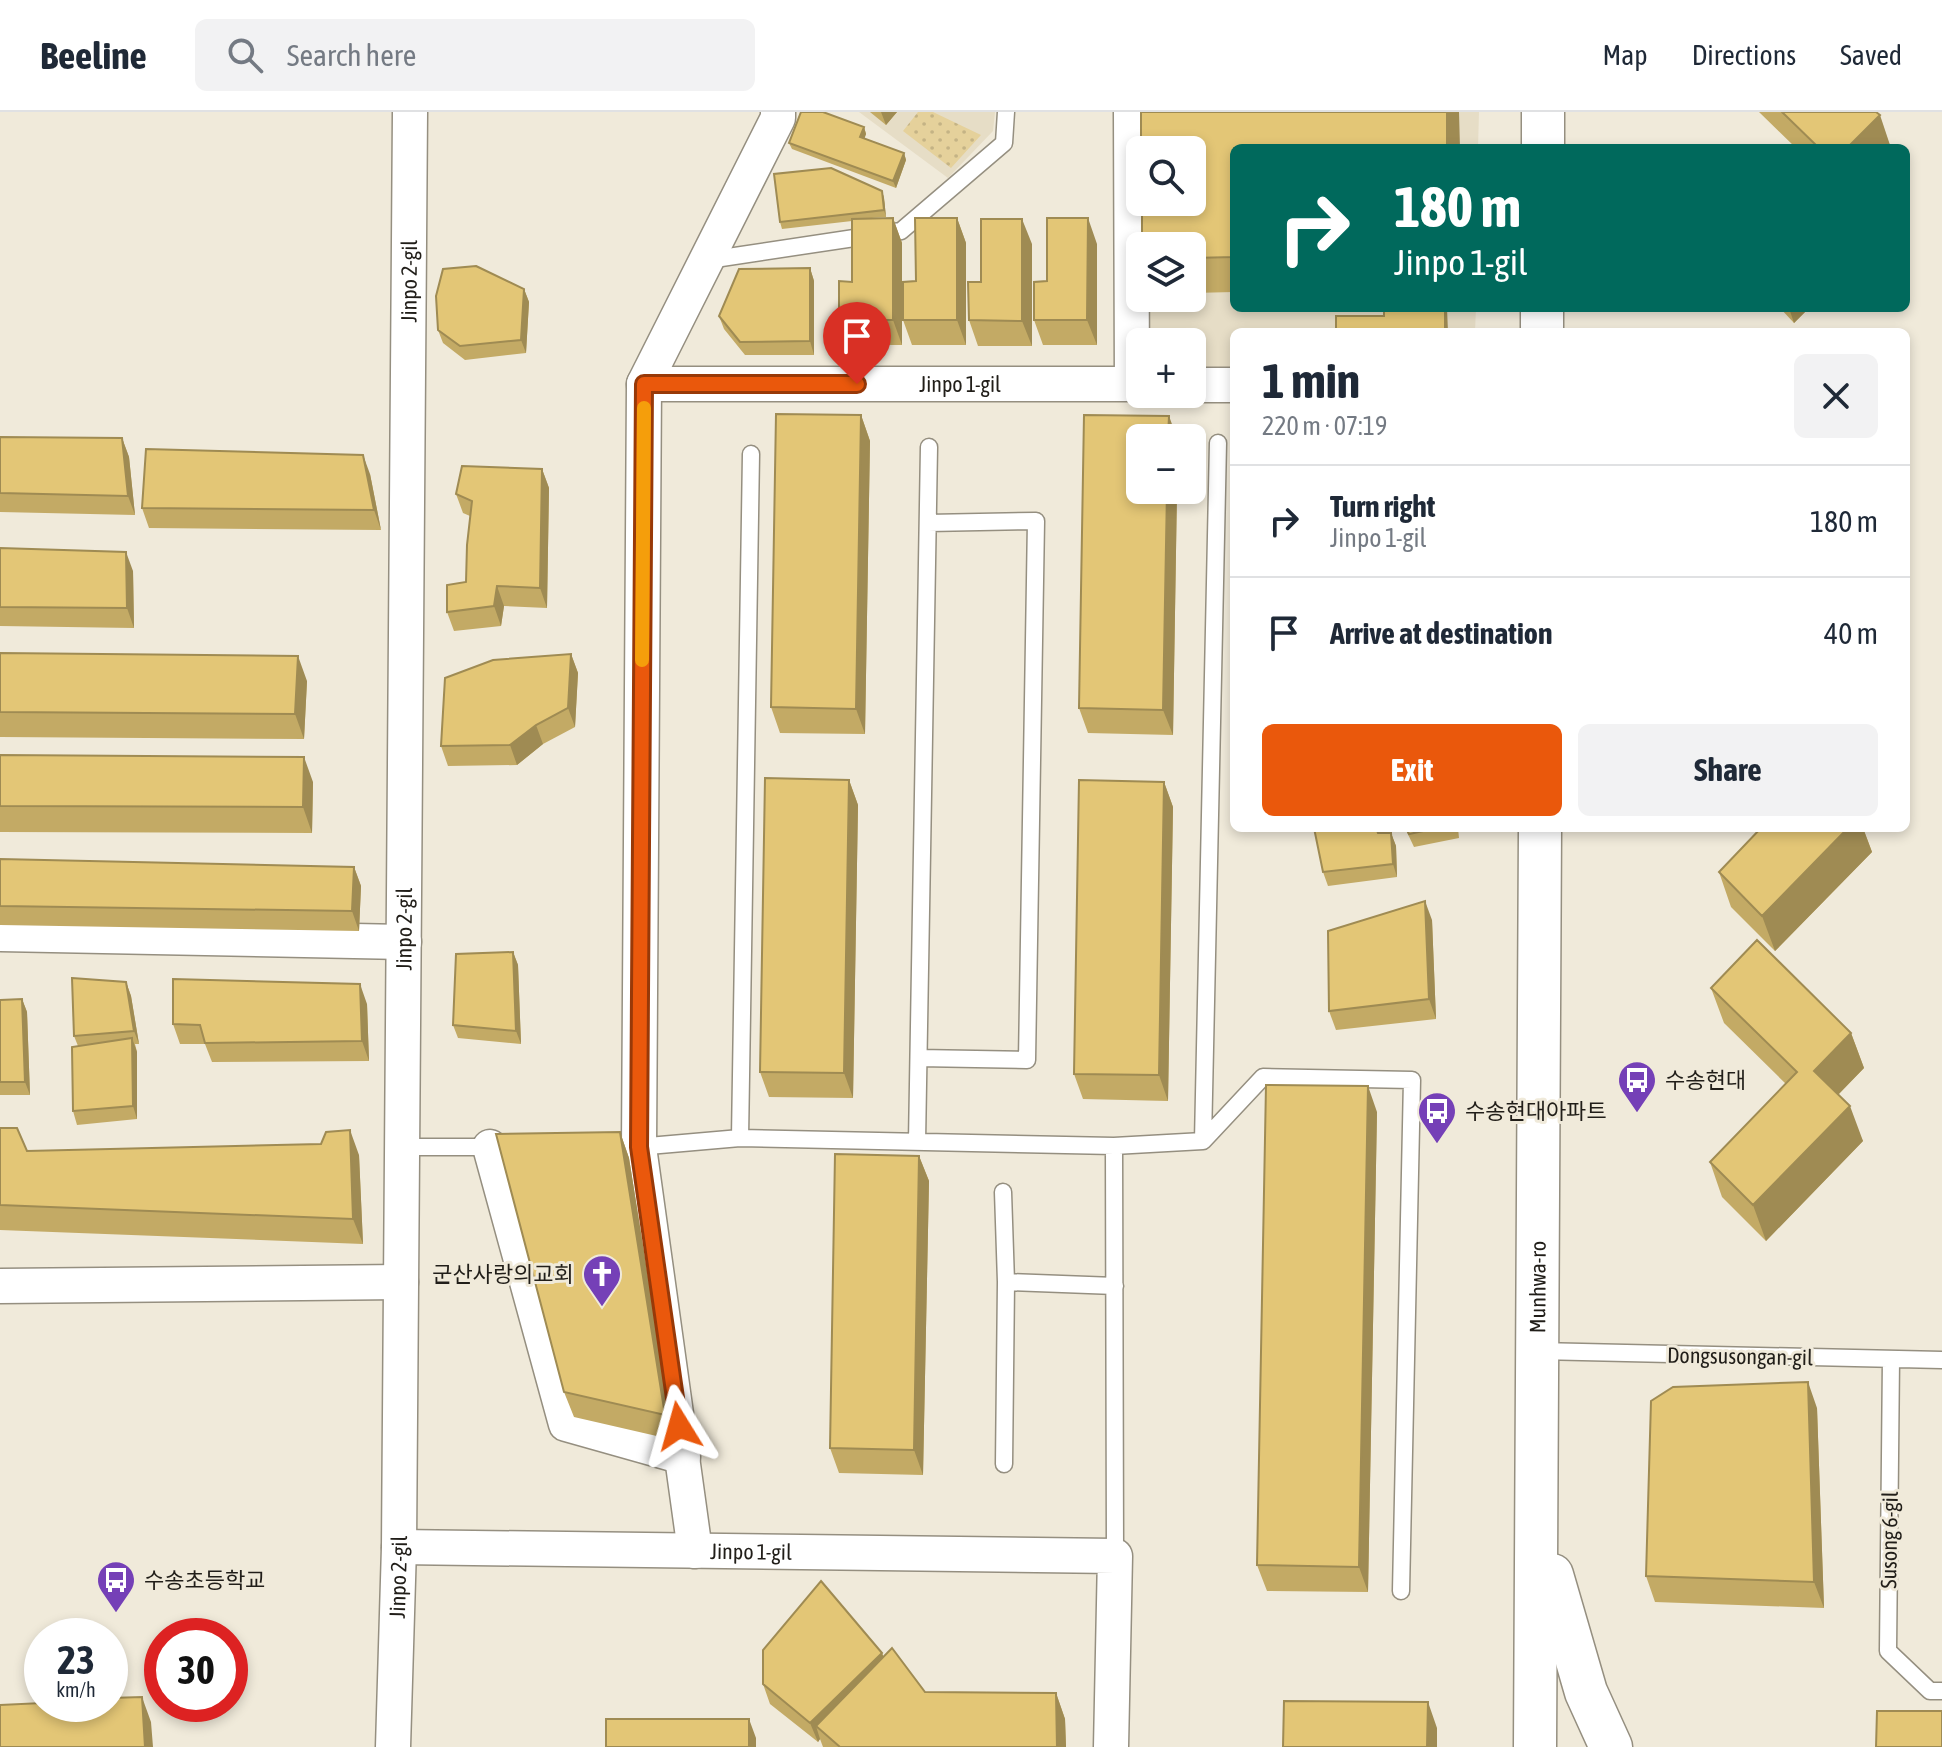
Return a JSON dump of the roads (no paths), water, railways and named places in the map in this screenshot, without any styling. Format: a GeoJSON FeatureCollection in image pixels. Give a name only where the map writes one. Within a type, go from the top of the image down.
{"type":"FeatureCollection","features":[{"type":"Feature","properties":{"kind":"street","name":"Jinpo 2-gil"},"geometry":{"type":"LineString","coordinates":[[393,1747],[399,1547],[410,112]]}},
{"type":"Feature","properties":{"kind":"street","name":"Jinpo 1-gil"},"geometry":{"type":"LineString","coordinates":[[778,112],[778,118],[644,384],[631,1147],[683,1457],[695,1551],[1115,1556]]}},
{"type":"Feature","properties":{"kind":"street"},"geometry":{"type":"LineString","coordinates":[[1131,112],[1135,328]]}},
{"type":"Feature","properties":{"kind":"street"},"geometry":{"type":"LineString","coordinates":[[1543,112],[1543,144]]}},
{"type":"Feature","properties":{"kind":"street","name":"Jinpo 1-gil"},"geometry":{"type":"LineString","coordinates":[[644,384],[1126,384]]}},
{"type":"Feature","properties":{"kind":"street"},"geometry":{"type":"LineString","coordinates":[[1206,385],[1230,385]]}},
{"type":"Feature","properties":{"kind":"street","name":"Munhwa-ro"},"geometry":{"type":"LineString","coordinates":[[1535,1747],[1540,832]]}},
{"type":"Feature","properties":{"kind":"street"},"geometry":{"type":"LineString","coordinates":[[0,934],[404,942]]}},
{"type":"Feature","properties":{"kind":"street"},"geometry":{"type":"LineString","coordinates":[[498,1147],[566,1424],[683,1457]]}},
{"type":"Feature","properties":{"kind":"street"},"geometry":{"type":"LineString","coordinates":[[0,1286],[401,1282]]}},
{"type":"Feature","properties":{"kind":"street"},"geometry":{"type":"LineString","coordinates":[[1538,1489],[1554,1587],[1586,1692],[1611,1747]]}},
{"type":"Feature","properties":{"kind":"street"},"geometry":{"type":"LineString","coordinates":[[399,1547],[695,1551]]}},
{"type":"Feature","properties":{"kind":"street"},"geometry":{"type":"LineString","coordinates":[[1111,1747],[1115,1556]]}},
{"type":"Feature","properties":{"kind":"lane"},"geometry":{"type":"LineString","coordinates":[[706,260],[901,231],[1004,143],[1006,112]]}},
{"type":"Feature","properties":{"kind":"lane"},"geometry":{"type":"LineString","coordinates":[[1203,1141],[1218,443]]}},
{"type":"Feature","properties":{"kind":"lane"},"geometry":{"type":"LineString","coordinates":[[917,1142],[929,447]]}},
{"type":"Feature","properties":{"kind":"lane"},"geometry":{"type":"LineString","coordinates":[[740,1138],[751,454]]}},
{"type":"Feature","properties":{"kind":"lane"},"geometry":{"type":"LineString","coordinates":[[919,1058],[1027,1060],[1029,965],[1036,521],[928,523]]}},
{"type":"Feature","properties":{"kind":"lane"},"geometry":{"type":"LineString","coordinates":[[631,1147],[740,1138],[1114,1146],[1203,1141],[1263,1077],[1412,1080],[1401,1591]]}},
{"type":"Feature","properties":{"kind":"lane"},"geometry":{"type":"LineString","coordinates":[[1114,1146],[1115,1556]]}},
{"type":"Feature","properties":{"kind":"lane"},"geometry":{"type":"LineString","coordinates":[[402,1147],[498,1147]]}},
{"type":"Feature","properties":{"kind":"lane"},"geometry":{"type":"LineString","coordinates":[[1003,1192],[1006,1282],[1004,1464]]}},
{"type":"Feature","properties":{"kind":"lane"},"geometry":{"type":"LineString","coordinates":[[1006,1282],[1115,1286]]}},
{"type":"Feature","properties":{"kind":"lane","name":"Dongsusongan-gil"},"geometry":{"type":"LineString","coordinates":[[1538,1351],[1942,1360]]}},
{"type":"Feature","properties":{"kind":"lane","name":"Susong 6-gil"},"geometry":{"type":"LineString","coordinates":[[1891,1359],[1888,1651],[1930,1691],[1942,1691]]}},
{"type":"Feature","properties":{"kind":"place","name":"수송현대"},"geometry":{"type":"Point","coordinates":[1637,1114]}},
{"type":"Feature","properties":{"kind":"place","name":"수송현대아파트"},"geometry":{"type":"Point","coordinates":[1437,1145]}},
{"type":"Feature","properties":{"kind":"place","name":"군산사랑의교회"},"geometry":{"type":"Point","coordinates":[602,1308]}},
{"type":"Feature","properties":{"kind":"place","name":"수송초등학교"},"geometry":{"type":"Point","coordinates":[116,1614]}}]}
